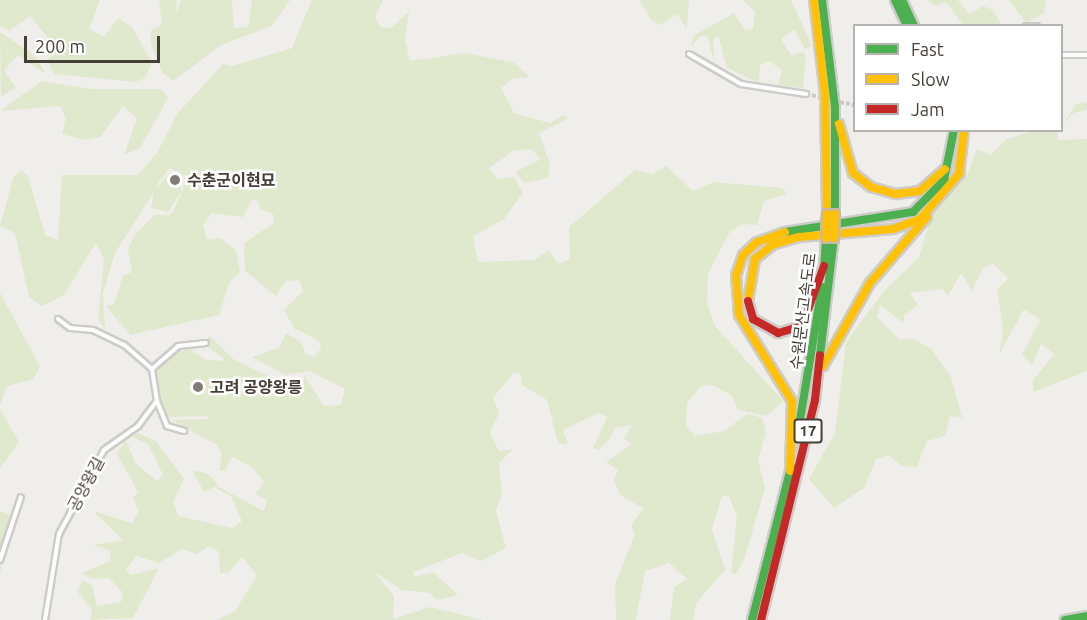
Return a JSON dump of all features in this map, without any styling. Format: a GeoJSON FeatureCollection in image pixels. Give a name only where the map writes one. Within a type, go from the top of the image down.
{"type":"FeatureCollection","features":[{"type":"Feature","properties":{"kind":"highway","name":"수원문산고속도로"},"geometry":{"type":"LineString","coordinates":[[814,0],[825,94],[831,214]]}},
{"type":"Feature","properties":{"kind":"highway","name":"수원문산고속도로"},"geometry":{"type":"LineString","coordinates":[[761,620],[820,372],[830,238],[835,107],[822,0]]}},
{"type":"Feature","properties":{"kind":"highway"},"geometry":{"type":"LineString","coordinates":[[895,0],[906,24]]}},
{"type":"Feature","properties":{"kind":"highway"},"geometry":{"type":"LineString","coordinates":[[902,0],[913,24]]}},
{"type":"Feature","properties":{"kind":"highway"},"geometry":{"type":"LineString","coordinates":[[835,107],[846,158],[853,173],[871,187],[896,194],[920,191],[943,173],[953,154]]}},
{"type":"Feature","properties":{"kind":"highway"},"geometry":{"type":"LineString","coordinates":[[790,471],[792,401],[739,315],[736,275],[743,255],[757,242],[801,226],[914,213],[944,180],[953,154],[954,132]]}},
{"type":"Feature","properties":{"kind":"highway"},"geometry":{"type":"LineString","coordinates":[[820,372],[870,283],[935,207],[959,174],[964,132]]}},
{"type":"Feature","properties":{"kind":"highway"},"geometry":{"type":"LineString","coordinates":[[824,266],[809,318],[802,326],[778,333],[753,320],[747,305],[747,276],[755,259],[772,245],[821,232],[893,229],[935,207]]}},
{"type":"Feature","properties":{"kind":"highway","name":"수원문산고속도로"},"geometry":{"type":"LineString","coordinates":[[752,620],[790,471],[819,324],[824,266],[830,238]]}},
{"type":"Feature","properties":{"kind":"highway"},"geometry":{"type":"LineString","coordinates":[[1065,620],[1087,616]]}},
{"type":"Feature","properties":{"kind":"street"},"geometry":{"type":"LineString","coordinates":[[689,54],[743,85],[783,87],[806,94]]}},
{"type":"Feature","properties":{"kind":"street"},"geometry":{"type":"LineString","coordinates":[[1063,55],[1087,55]]}},
{"type":"Feature","properties":{"kind":"street"},"geometry":{"type":"LineString","coordinates":[[58,319],[70,328],[93,330],[124,345],[152,369],[157,401],[167,426],[184,431]]}},
{"type":"Feature","properties":{"kind":"street"},"geometry":{"type":"LineString","coordinates":[[152,369],[177,346],[206,343]]}},
{"type":"Feature","properties":{"kind":"street","name":"공양왕길"},"geometry":{"type":"LineString","coordinates":[[45,620],[59,534],[104,450],[138,426],[157,401]]}},
{"type":"Feature","properties":{"kind":"street"},"geometry":{"type":"LineString","coordinates":[[0,560],[21,497]]}},
{"type":"Feature","properties":{"kind":"green space"},"geometry":{"type":"Polygon","coordinates":[[[0,0],[100,0],[89,29],[104,37],[118,18],[132,27],[152,63],[145,78],[135,82],[54,74],[47,59],[54,55],[49,39],[30,16],[9,31],[0,26],[0,0]]]}},
{"type":"Feature","properties":{"kind":"green space"},"geometry":{"type":"Polygon","coordinates":[[[159,0],[177,0],[176,13],[181,0],[232,0],[234,28],[248,27],[252,0],[290,0],[272,26],[223,44],[173,81],[162,72],[151,44],[151,30],[162,24],[159,0]]]}},
{"type":"Feature","properties":{"kind":"green space"},"geometry":{"type":"Polygon","coordinates":[[[312,0],[383,0],[375,17],[381,27],[391,28],[409,11],[405,40],[410,61],[464,53],[513,62],[530,77],[514,78],[501,88],[514,113],[550,123],[564,115],[568,119],[539,133],[550,165],[548,178],[524,183],[515,172],[541,159],[531,149],[513,151],[489,168],[497,179],[514,177],[523,193],[504,219],[473,236],[478,262],[534,260],[549,250],[557,263],[564,262],[570,258],[569,227],[635,170],[652,174],[666,166],[693,191],[714,182],[782,188],[788,194],[764,201],[757,225],[742,224],[729,233],[708,274],[707,302],[715,326],[783,401],[767,416],[738,410],[731,395],[712,385],[701,386],[687,403],[686,425],[695,436],[724,431],[747,414],[763,418],[766,433],[758,460],[765,488],[744,560],[736,574],[731,572],[737,517],[729,496],[722,496],[712,529],[725,570],[696,603],[693,620],[670,620],[674,587],[687,579],[669,563],[645,571],[636,620],[616,620],[615,584],[635,534],[631,526],[643,508],[620,495],[614,480],[618,470],[606,462],[632,444],[624,439],[632,425],[615,428],[609,440],[598,450],[593,448],[607,417],[598,413],[563,430],[568,444],[558,443],[547,400],[522,385],[520,373],[514,373],[493,398],[499,413],[490,433],[499,451],[513,449],[499,463],[502,493],[496,511],[506,548],[481,561],[462,553],[413,572],[415,577],[433,572],[458,595],[437,600],[430,593],[402,590],[373,571],[394,596],[393,619],[430,607],[483,620],[217,620],[235,611],[257,575],[242,557],[228,573],[220,573],[219,552],[209,546],[197,554],[182,549],[159,563],[136,556],[126,570],[131,575],[159,568],[133,618],[90,620],[92,610],[77,591],[83,580],[92,585],[97,606],[121,602],[123,593],[109,578],[92,579],[81,573],[111,561],[109,550],[93,545],[123,540],[93,511],[132,523],[139,512],[133,498],[138,492],[117,454],[126,439],[135,463],[157,481],[163,475],[148,444],[132,437],[138,433],[156,441],[184,479],[173,502],[178,516],[232,528],[242,521],[231,496],[214,487],[204,492],[192,470],[209,474],[219,487],[264,511],[267,500],[256,494],[264,481],[250,466],[232,457],[225,471],[219,470],[222,454],[217,445],[171,420],[208,419],[208,416],[166,417],[154,371],[173,352],[190,349],[206,360],[226,361],[207,346],[209,335],[233,359],[295,389],[303,387],[304,375],[324,406],[341,405],[345,389],[309,371],[285,375],[252,357],[279,348],[286,333],[300,341],[306,354],[314,357],[321,348],[319,341],[294,328],[284,310],[303,291],[299,280],[286,281],[276,296],[245,271],[244,243],[274,223],[273,214],[261,210],[258,201],[252,200],[243,217],[212,213],[203,225],[207,240],[220,238],[236,250],[240,272],[230,281],[219,315],[130,335],[106,306],[114,304],[123,275],[132,272],[128,249],[134,236],[154,215],[169,215],[174,210],[186,181],[181,173],[169,168],[156,189],[170,172],[181,178],[181,192],[168,212],[151,208],[154,192],[115,253],[103,294],[105,330],[98,319],[104,259],[96,243],[64,295],[42,306],[29,297],[15,233],[0,226],[14,176],[22,171],[28,176],[45,235],[58,240],[62,175],[138,175],[157,153],[177,114],[223,64],[232,66],[292,48],[312,0]]]}},
{"type":"Feature","properties":{"kind":"green space"},"geometry":{"type":"Polygon","coordinates":[[[639,0],[689,0],[687,30],[678,14],[660,25],[652,21],[639,0]]]}},
{"type":"Feature","properties":{"kind":"green space"},"geometry":{"type":"Polygon","coordinates":[[[743,0],[791,0],[812,46],[805,49],[794,29],[781,39],[791,55],[803,52],[806,56],[803,88],[778,85],[782,70],[769,61],[760,65],[759,83],[727,68],[718,35],[713,40],[715,65],[707,36],[700,36],[691,47],[693,36],[734,13],[745,30],[753,29],[755,12],[743,0]]]}},
{"type":"Feature","properties":{"kind":"green space"},"geometry":{"type":"Polygon","coordinates":[[[927,0],[958,0],[969,14],[983,6],[993,10],[1001,24],[962,24],[946,2],[936,6],[927,0]]]}},
{"type":"Feature","properties":{"kind":"green space"},"geometry":{"type":"Polygon","coordinates":[[[1009,0],[1046,0],[1044,13],[1026,23],[1009,0]]]}},
{"type":"Feature","properties":{"kind":"green space"},"geometry":{"type":"Polygon","coordinates":[[[0,32],[34,55],[46,74],[18,55],[4,71],[16,87],[1,97],[0,32]]]}},
{"type":"Feature","properties":{"kind":"green space"},"geometry":{"type":"Polygon","coordinates":[[[42,81],[92,89],[161,89],[168,98],[140,148],[124,155],[137,118],[123,106],[100,137],[84,140],[62,134],[66,118],[60,106],[0,111],[42,81]]]}},
{"type":"Feature","properties":{"kind":"green space"},"geometry":{"type":"Polygon","coordinates":[[[1087,102],[1087,110],[1073,113],[1063,126],[1063,125],[1076,104],[1087,102]]]}},
{"type":"Feature","properties":{"kind":"green space"},"geometry":{"type":"Polygon","coordinates":[[[1029,132],[1058,132],[1058,140],[1087,139],[1087,371],[1033,392],[1033,380],[1054,354],[1041,344],[1032,365],[1022,355],[1040,320],[1024,309],[999,355],[1003,329],[997,290],[1008,278],[993,264],[983,268],[972,291],[961,273],[948,296],[942,289],[910,293],[918,305],[904,316],[904,324],[880,305],[877,317],[900,340],[912,338],[931,349],[951,377],[962,418],[950,416],[945,436],[927,441],[917,467],[902,466],[888,455],[876,459],[864,488],[834,508],[809,479],[835,433],[846,342],[884,291],[919,257],[928,227],[925,209],[943,186],[967,175],[977,149],[991,155],[1005,140],[1029,132]]]}},
{"type":"Feature","properties":{"kind":"green space"},"geometry":{"type":"Polygon","coordinates":[[[0,293],[40,366],[34,379],[7,386],[0,405],[0,293]]]}},
{"type":"Feature","properties":{"kind":"green space"},"geometry":{"type":"Polygon","coordinates":[[[0,409],[19,442],[0,468],[0,409]]]}},
{"type":"Feature","properties":{"kind":"green space"},"geometry":{"type":"Polygon","coordinates":[[[0,511],[15,517],[0,573],[0,511]]]}},
{"type":"Feature","properties":{"kind":"tunnel"},"geometry":{"type":"LineString","coordinates":[[806,94],[824,98]]}},
{"type":"Feature","properties":{"kind":"tunnel"},"geometry":{"type":"LineString","coordinates":[[834,101],[853,105]]}},
{"type":"Feature","properties":{"kind":"traffic: fast"},"geometry":{"type":"LineString","coordinates":[[822,0],[835,107],[835,214]]}},
{"type":"Feature","properties":{"kind":"traffic: fast"},"geometry":{"type":"LineString","coordinates":[[895,0],[906,24]]}},
{"type":"Feature","properties":{"kind":"traffic: fast"},"geometry":{"type":"LineString","coordinates":[[902,0],[913,24]]}},
{"type":"Feature","properties":{"kind":"traffic: fast"},"geometry":{"type":"LineString","coordinates":[[785,232],[913,212],[944,180],[954,132]]}},
{"type":"Feature","properties":{"kind":"traffic: fast"},"geometry":{"type":"LineString","coordinates":[[824,269],[826,238]]}},
{"type":"Feature","properties":{"kind":"traffic: fast"},"geometry":{"type":"LineString","coordinates":[[820,355],[834,238]]}},
{"type":"Feature","properties":{"kind":"traffic: fast"},"geometry":{"type":"LineString","coordinates":[[797,438],[822,287]]}},
{"type":"Feature","properties":{"kind":"traffic: fast"},"geometry":{"type":"LineString","coordinates":[[752,620],[791,467]]}},
{"type":"Feature","properties":{"kind":"traffic: fast"},"geometry":{"type":"LineString","coordinates":[[1065,620],[1087,616]]}},
{"type":"Feature","properties":{"kind":"traffic: slow"},"geometry":{"type":"LineString","coordinates":[[814,0],[825,94],[827,214]]}},
{"type":"Feature","properties":{"kind":"traffic: slow"},"geometry":{"type":"LineString","coordinates":[[839,124],[853,173],[871,187],[896,194],[920,191],[945,169]]}},
{"type":"Feature","properties":{"kind":"traffic: slow"},"geometry":{"type":"LineString","coordinates":[[748,301],[755,259],[772,245],[799,237],[893,229],[920,219],[959,174],[964,132]]}},
{"type":"Feature","properties":{"kind":"traffic: slow"},"geometry":{"type":"LineString","coordinates":[[826,238],[827,214]]}},
{"type":"Feature","properties":{"kind":"traffic: slow"},"geometry":{"type":"LineString","coordinates":[[834,238],[835,214]]}},
{"type":"Feature","properties":{"kind":"traffic: slow"},"geometry":{"type":"LineString","coordinates":[[823,366],[870,283],[927,217]]}},
{"type":"Feature","properties":{"kind":"traffic: slow"},"geometry":{"type":"LineString","coordinates":[[785,232],[757,242],[743,255],[736,275],[739,315],[792,401],[790,471]]}},
{"type":"Feature","properties":{"kind":"traffic: jam"},"geometry":{"type":"LineString","coordinates":[[748,301],[753,319],[778,333],[802,326],[824,266]]}},
{"type":"Feature","properties":{"kind":"traffic: jam"},"geometry":{"type":"LineString","coordinates":[[761,620],[815,400],[820,355]]}},
{"type":"Feature","properties":{"kind":"place","name":"수춘군이현묘"},"geometry":{"type":"Point","coordinates":[175,180]}},
{"type":"Feature","properties":{"kind":"place","name":"고려 공양왕릉"},"geometry":{"type":"Point","coordinates":[198,387]}}]}
